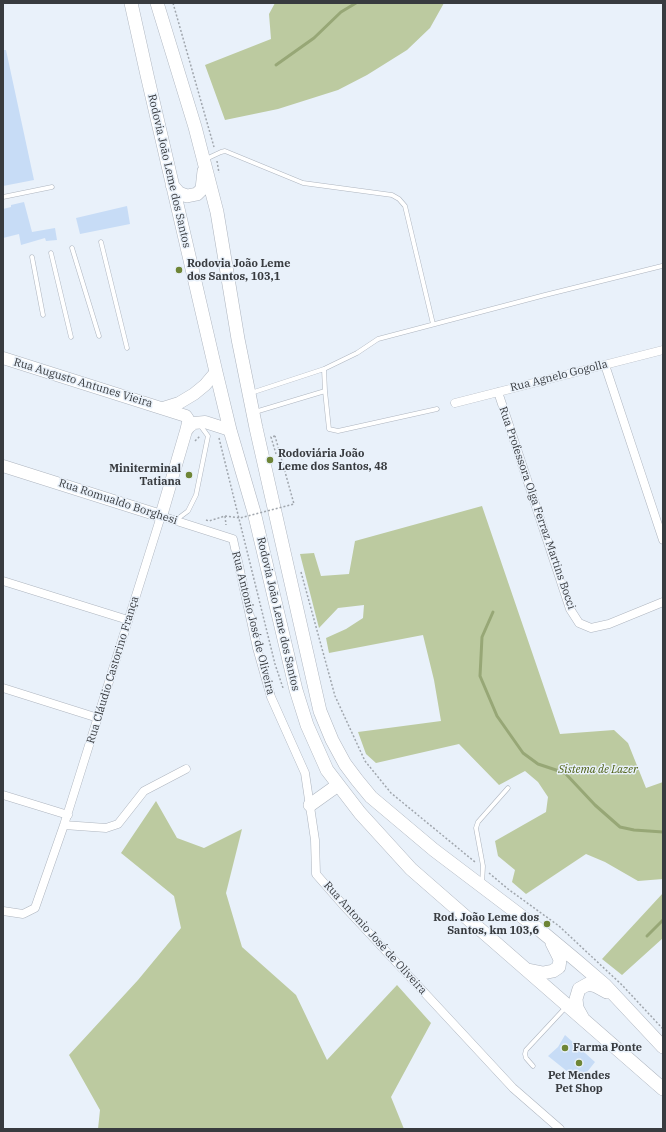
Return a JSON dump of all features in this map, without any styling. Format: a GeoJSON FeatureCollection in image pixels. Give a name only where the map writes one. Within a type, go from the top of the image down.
{"type":"FeatureCollection","features":[{"type":"Feature","properties":{"kind":"main road","name":"Rodovia João Leme dos Santos"},"geometry":{"type":"LineString","coordinates":[[131,3],[216,372],[230,430],[254,512],[296,690],[307,725],[327,770],[360,813],[411,869],[663,1089]]}},
{"type":"Feature","properties":{"kind":"main road","name":"Rodovia João Leme dos Santos"},"geometry":{"type":"LineString","coordinates":[[157,3],[195,127],[217,212],[238,340],[249,394],[320,711],[332,740],[345,764],[372,796],[434,850],[547,935],[605,985],[663,1047]]}},
{"type":"Feature","properties":{"kind":"main road"},"geometry":{"type":"LineString","coordinates":[[172,185],[179,193],[187,196],[197,194],[202,189],[204,181],[203,161]]}},
{"type":"Feature","properties":{"kind":"main road"},"geometry":{"type":"LineString","coordinates":[[310,805],[338,785]]}},
{"type":"Feature","properties":{"kind":"main road"},"geometry":{"type":"LineString","coordinates":[[528,970],[543,972],[553,971],[559,966],[560,959],[547,935]]}},
{"type":"Feature","properties":{"kind":"main road"},"geometry":{"type":"LineString","coordinates":[[583,1019],[577,1008],[576,999],[579,989],[588,984],[596,986],[615,997]]}},
{"type":"Feature","properties":{"kind":"street","name":"Rua Agnelo Gogolla"},"geometry":{"type":"LineString","coordinates":[[455,403],[663,350]]}},
{"type":"Feature","properties":{"kind":"street","name":"Rua Augusto Antunes Vieira"},"geometry":{"type":"LineString","coordinates":[[3,358],[186,416]]}},
{"type":"Feature","properties":{"kind":"street"},"geometry":{"type":"LineString","coordinates":[[605,365],[663,540]]}},
{"type":"Feature","properties":{"kind":"street","name":"Rua Augusto Antunes Vieira"},"geometry":{"type":"LineString","coordinates":[[163,408],[179,403],[194,394],[205,385],[216,372]]}},
{"type":"Feature","properties":{"kind":"street","name":"Rua Professora Olga Ferraz Martins Bocci"},"geometry":{"type":"LineString","coordinates":[[498,392],[570,610],[579,623],[591,628],[609,624],[663,602]]}},
{"type":"Feature","properties":{"kind":"street","name":"Rua Cláudio Castorino França"},"geometry":{"type":"LineString","coordinates":[[3,911],[23,914],[35,908],[68,814],[161,516],[188,423],[186,416]]}},
{"type":"Feature","properties":{"kind":"street"},"geometry":{"type":"LineString","coordinates":[[186,431],[189,427],[201,422],[230,430]]}},
{"type":"Feature","properties":{"kind":"street","name":"Rua Romualdo Borghesi"},"geometry":{"type":"LineString","coordinates":[[3,466],[233,539]]}},
{"type":"Feature","properties":{"kind":"street","name":"Rua Antonio José de Oliveira"},"geometry":{"type":"LineString","coordinates":[[233,539],[257,648],[271,696],[305,773],[315,840],[316,874],[513,1088],[560,1129]]}},
{"type":"Feature","properties":{"kind":"street"},"geometry":{"type":"LineString","coordinates":[[3,580],[128,620]]}},
{"type":"Feature","properties":{"kind":"street"},"geometry":{"type":"LineString","coordinates":[[3,688],[98,718]]}},
{"type":"Feature","properties":{"kind":"street"},"geometry":{"type":"LineString","coordinates":[[64,825],[106,828],[118,824],[144,791],[186,769]]}},
{"type":"Feature","properties":{"kind":"street"},"geometry":{"type":"LineString","coordinates":[[3,795],[68,814]]}},
{"type":"Feature","properties":{"kind":"lane"},"geometry":{"type":"LineString","coordinates":[[203,161],[216,154],[226,151],[303,183],[392,195],[399,199],[405,206],[433,324]]}},
{"type":"Feature","properties":{"kind":"lane"},"geometry":{"type":"LineString","coordinates":[[3,197],[52,187]]}},
{"type":"Feature","properties":{"kind":"lane"},"geometry":{"type":"LineString","coordinates":[[101,242],[127,348]]}},
{"type":"Feature","properties":{"kind":"lane"},"geometry":{"type":"LineString","coordinates":[[72,248],[99,336]]}},
{"type":"Feature","properties":{"kind":"lane"},"geometry":{"type":"LineString","coordinates":[[51,253],[71,337]]}},
{"type":"Feature","properties":{"kind":"lane"},"geometry":{"type":"LineString","coordinates":[[32,257],[43,315]]}},
{"type":"Feature","properties":{"kind":"lane"},"geometry":{"type":"LineString","coordinates":[[249,394],[324,369],[356,353],[378,339],[662,266]]}},
{"type":"Feature","properties":{"kind":"lane"},"geometry":{"type":"LineString","coordinates":[[324,369],[324,391],[329,429],[332,431],[338,431],[437,409]]}},
{"type":"Feature","properties":{"kind":"lane"},"geometry":{"type":"LineString","coordinates":[[253,412],[324,391]]}},
{"type":"Feature","properties":{"kind":"lane"},"geometry":{"type":"LineString","coordinates":[[176,521],[188,511],[196,495],[208,442],[208,436],[202,427],[201,422],[186,416]]}},
{"type":"Feature","properties":{"kind":"lane"},"geometry":{"type":"LineString","coordinates":[[482,886],[483,869],[476,828],[478,822],[508,788]]}},
{"type":"Feature","properties":{"kind":"lane"},"geometry":{"type":"LineString","coordinates":[[533,1066],[526,1058],[526,1050],[568,1006]]}},
{"type":"Feature","properties":{"kind":"path"},"geometry":{"type":"LineString","coordinates":[[173,3],[211,131],[220,174]]}},
{"type":"Feature","properties":{"kind":"path"},"geometry":{"type":"LineString","coordinates":[[202,519],[209,521],[226,516],[240,518],[294,504],[275,436],[271,437],[276,454]]}},
{"type":"Feature","properties":{"kind":"path"},"geometry":{"type":"LineString","coordinates":[[283,506],[285,513]]}},
{"type":"Feature","properties":{"kind":"path"},"geometry":{"type":"LineString","coordinates":[[226,516],[226,525]]}},
{"type":"Feature","properties":{"kind":"path"},"geometry":{"type":"LineString","coordinates":[[301,571],[335,696],[365,761],[391,793],[508,889],[559,926],[622,985],[663,1029]]}},
{"type":"Feature","properties":{"kind":"green space"},"geometry":{"type":"Polygon","coordinates":[[[275,3],[444,3],[430,28],[407,50],[367,75],[338,90],[278,109],[225,120],[205,65],[271,39],[269,14],[275,3]]]}},
{"type":"Feature","properties":{"kind":"green space","name":"Sistema de Lazer"},"geometry":{"type":"Polygon","coordinates":[[[482,506],[560,734],[614,730],[628,743],[646,788],[663,782],[663,879],[638,881],[605,862],[586,854],[526,894],[512,882],[515,870],[498,856],[495,841],[546,812],[548,797],[538,782],[525,771],[499,785],[459,744],[376,763],[366,754],[358,732],[441,721],[434,680],[423,635],[329,653],[326,638],[346,629],[363,618],[364,605],[338,608],[319,628],[300,554],[314,553],[321,576],[349,574],[355,541],[482,506]]]}},
{"type":"Feature","properties":{"kind":"green space"},"geometry":{"type":"Polygon","coordinates":[[[156,801],[177,838],[204,848],[242,829],[226,893],[242,947],[296,995],[327,1060],[397,985],[431,1023],[391,1097],[404,1129],[98,1129],[100,1110],[69,1055],[138,980],[181,928],[174,896],[121,853],[156,801]]]}},
{"type":"Feature","properties":{"kind":"green space"},"geometry":{"type":"Polygon","coordinates":[[[663,893],[663,938],[622,975],[602,959],[663,893]]]}},
{"type":"Feature","properties":{"kind":"building"},"geometry":{"type":"Polygon","coordinates":[[[3,50],[6,50],[34,180],[3,186],[3,50]]]}},
{"type":"Feature","properties":{"kind":"building"},"geometry":{"type":"Polygon","coordinates":[[[24,202],[32,232],[55,228],[57,240],[46,241],[45,238],[21,245],[19,234],[3,238],[3,209],[11,207],[11,205],[24,202]]]}},
{"type":"Feature","properties":{"kind":"building"},"geometry":{"type":"Polygon","coordinates":[[[127,206],[130,224],[80,234],[76,218],[127,206]]]}},
{"type":"Feature","properties":{"kind":"building"},"geometry":{"type":"Polygon","coordinates":[[[565,1035],[595,1062],[578,1080],[548,1056],[558,1047],[565,1035]]]}},
{"type":"Feature","properties":{"kind":"waterway"},"geometry":{"type":"LineString","coordinates":[[276,65],[314,38],[341,12],[356,3]]}},
{"type":"Feature","properties":{"kind":"waterway"},"geometry":{"type":"LineString","coordinates":[[493,612],[482,637],[480,676],[497,716],[523,753],[538,764],[565,773],[595,805],[620,827],[634,830],[663,832]]}},
{"type":"Feature","properties":{"kind":"waterway"},"geometry":{"type":"LineString","coordinates":[[647,936],[663,920]]}},
{"type":"Feature","properties":{"kind":"place","name":"Rodovia João Leme dos Santos, 103,1"},"geometry":{"type":"Point","coordinates":[179,270]}},
{"type":"Feature","properties":{"kind":"place","name":"Rodoviária João Leme dos Santos, 48"},"geometry":{"type":"Point","coordinates":[270,460]}},
{"type":"Feature","properties":{"kind":"place","name":"Miniterminal Tatiana"},"geometry":{"type":"Point","coordinates":[189,475]}},
{"type":"Feature","properties":{"kind":"place","name":"Rod. João Leme dos Santos, km 103,6"},"geometry":{"type":"Point","coordinates":[547,924]}},
{"type":"Feature","properties":{"kind":"place","name":"Farma Ponte"},"geometry":{"type":"Point","coordinates":[565,1048]}},
{"type":"Feature","properties":{"kind":"place","name":"Pet Mendes Pet Shop"},"geometry":{"type":"Point","coordinates":[579,1063]}}]}
